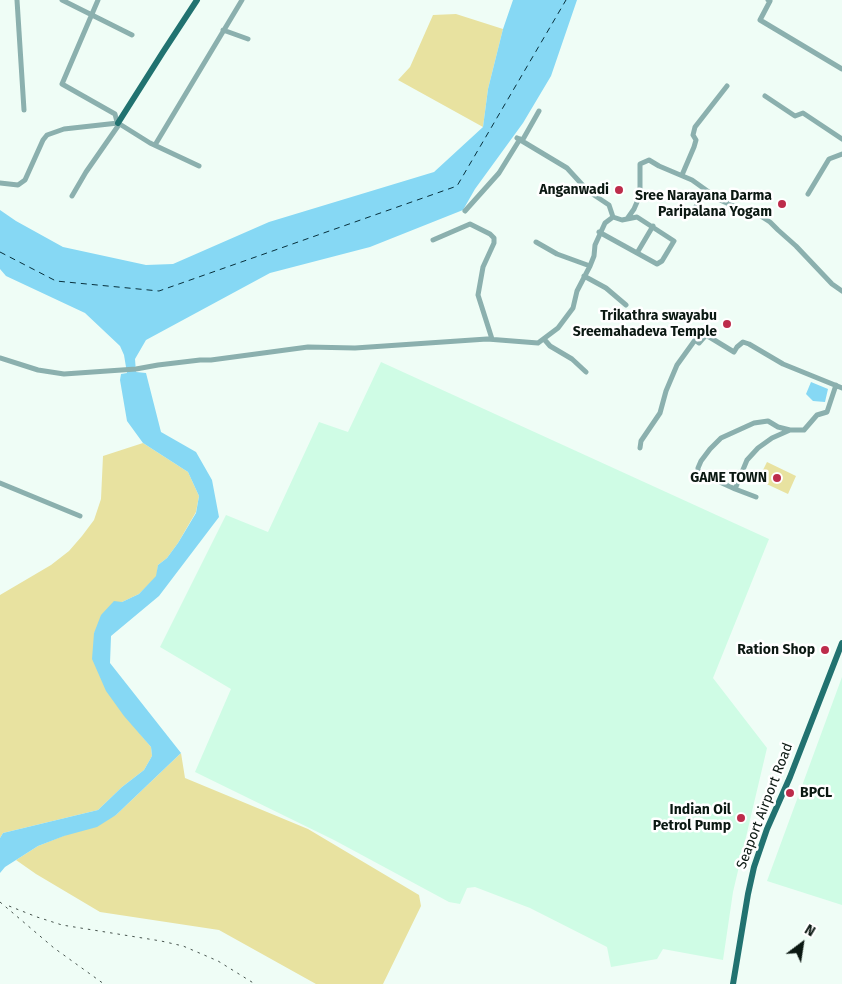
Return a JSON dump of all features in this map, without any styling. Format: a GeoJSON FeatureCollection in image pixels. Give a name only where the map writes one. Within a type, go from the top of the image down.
{"type":"FeatureCollection","features":[{"type":"Feature","properties":{"kind":"main road"},"geometry":{"type":"LineString","coordinates":[[118,124],[162,52],[198,0]]}},
{"type":"Feature","properties":{"kind":"main road","name":"Seaport Airport Road"},"geometry":{"type":"LineString","coordinates":[[733,984],[754,867],[842,643]]}},
{"type":"Feature","properties":{"kind":"street"},"geometry":{"type":"LineString","coordinates":[[17,0],[24,110]]}},
{"type":"Feature","properties":{"kind":"street"},"geometry":{"type":"LineString","coordinates":[[62,0],[132,35]]}},
{"type":"Feature","properties":{"kind":"street"},"geometry":{"type":"LineString","coordinates":[[72,196],[118,126],[115,114],[62,84],[98,0]]}},
{"type":"Feature","properties":{"kind":"street"},"geometry":{"type":"LineString","coordinates":[[155,145],[242,0]]}},
{"type":"Feature","properties":{"kind":"street"},"geometry":{"type":"LineString","coordinates":[[768,0],[770,1],[760,20],[842,69]]}},
{"type":"Feature","properties":{"kind":"street"},"geometry":{"type":"LineString","coordinates":[[223,30],[248,39]]}},
{"type":"Feature","properties":{"kind":"street"},"geometry":{"type":"LineString","coordinates":[[682,175],[696,140],[694,135],[695,127],[727,86]]}},
{"type":"Feature","properties":{"kind":"street"},"geometry":{"type":"LineString","coordinates":[[765,96],[795,116],[803,113],[842,139]]}},
{"type":"Feature","properties":{"kind":"street"},"geometry":{"type":"LineString","coordinates":[[465,211],[499,173],[539,111]]}},
{"type":"Feature","properties":{"kind":"street"},"geometry":{"type":"LineString","coordinates":[[0,183],[18,185],[25,180],[43,140],[48,135],[64,129],[118,124],[155,145],[199,166]]}},
{"type":"Feature","properties":{"kind":"street"},"geometry":{"type":"LineString","coordinates":[[520,139],[567,168],[588,191],[610,205],[613,217]]}},
{"type":"Feature","properties":{"kind":"street"},"geometry":{"type":"LineString","coordinates":[[808,194],[829,159],[842,154]]}},
{"type":"Feature","properties":{"kind":"street"},"geometry":{"type":"LineString","coordinates":[[627,218],[634,209],[640,195],[640,164],[649,160],[692,180],[708,192],[747,212],[756,213],[770,222],[832,284],[842,291]]}},
{"type":"Feature","properties":{"kind":"street"},"geometry":{"type":"LineString","coordinates":[[689,215],[708,192]]}},
{"type":"Feature","properties":{"kind":"street"},"geometry":{"type":"LineString","coordinates":[[599,232],[658,264],[662,261],[674,241],[636,217],[622,220],[613,217]]}},
{"type":"Feature","properties":{"kind":"street"},"geometry":{"type":"LineString","coordinates":[[0,358],[38,370],[64,374],[129,370],[292,349],[323,347],[355,348],[492,339],[530,344],[538,343],[558,328],[573,308],[577,291],[590,266],[599,232],[605,223],[613,217]]}},
{"type":"Feature","properties":{"kind":"street"},"geometry":{"type":"LineString","coordinates":[[433,240],[470,224],[494,238],[494,243],[483,267],[478,296],[492,339]]}},
{"type":"Feature","properties":{"kind":"street"},"geometry":{"type":"LineString","coordinates":[[637,254],[653,226]]}},
{"type":"Feature","properties":{"kind":"street"},"geometry":{"type":"LineString","coordinates":[[536,242],[557,254],[590,266]]}},
{"type":"Feature","properties":{"kind":"street"},"geometry":{"type":"LineString","coordinates":[[584,276],[606,288],[626,305]]}},
{"type":"Feature","properties":{"kind":"street"},"geometry":{"type":"LineString","coordinates":[[640,448],[641,441],[660,413],[666,391],[677,365],[695,340],[699,343],[706,335],[734,352],[743,342],[749,344],[783,364],[842,388]]}},
{"type":"Feature","properties":{"kind":"street"},"geometry":{"type":"LineString","coordinates":[[544,338],[550,346],[572,360],[586,372]]}},
{"type":"Feature","properties":{"kind":"street"},"geometry":{"type":"LineString","coordinates":[[756,497],[698,472],[698,468],[710,449],[722,438],[754,423],[768,421],[778,427],[790,430],[804,430],[817,415],[827,412],[836,385]]}},
{"type":"Feature","properties":{"kind":"street"},"geometry":{"type":"LineString","coordinates":[[777,436],[778,427]]}},
{"type":"Feature","properties":{"kind":"street"},"geometry":{"type":"LineString","coordinates":[[735,489],[747,460],[758,448],[790,430]]}},
{"type":"Feature","properties":{"kind":"street"},"geometry":{"type":"LineString","coordinates":[[0,483],[80,516]]}},
{"type":"Feature","properties":{"kind":"shaded area"},"geometry":{"type":"Polygon","coordinates":[[[456,14],[503,29],[488,89],[483,127],[398,80],[410,67],[433,15],[456,14]]]}},
{"type":"Feature","properties":{"kind":"shaded area"},"geometry":{"type":"Polygon","coordinates":[[[381,362],[769,539],[713,678],[767,748],[733,892],[723,960],[663,949],[657,959],[611,967],[607,947],[530,908],[475,887],[467,888],[460,904],[449,902],[334,840],[195,772],[231,689],[160,647],[226,515],[268,532],[319,422],[348,432],[381,362]]]}},
{"type":"Feature","properties":{"kind":"shaded area"},"geometry":{"type":"Polygon","coordinates":[[[143,443],[188,472],[199,496],[196,512],[178,543],[167,558],[158,565],[157,576],[139,594],[122,602],[94,633],[141,735],[151,747],[152,756],[144,770],[122,787],[98,810],[3,833],[0,838],[0,595],[51,565],[69,551],[94,520],[101,499],[103,456],[143,443]]]}},
{"type":"Feature","properties":{"kind":"shaded area","name":"GAME TOWN"},"geometry":{"type":"Polygon","coordinates":[[[767,462],[796,476],[788,494],[758,480],[767,462]]]}},
{"type":"Feature","properties":{"kind":"shaded area"},"geometry":{"type":"Polygon","coordinates":[[[842,677],[842,905],[767,881],[842,677]]]}},
{"type":"Feature","properties":{"kind":"shaded area"},"geometry":{"type":"Polygon","coordinates":[[[181,753],[185,778],[308,829],[419,895],[421,906],[383,984],[316,984],[219,930],[100,912],[16,860],[38,846],[116,815],[181,753]]]}},
{"type":"Feature","properties":{"kind":"water"},"geometry":{"type":"Polygon","coordinates":[[[513,0],[577,0],[551,76],[523,123],[475,189],[463,210],[370,247],[270,273],[146,340],[135,359],[136,372],[146,373],[161,432],[196,452],[212,480],[219,517],[159,596],[111,636],[110,663],[181,753],[116,815],[97,827],[64,836],[38,846],[5,867],[0,873],[0,838],[3,833],[98,810],[122,787],[144,770],[152,756],[151,747],[124,716],[106,691],[92,659],[94,633],[101,615],[114,601],[122,602],[139,594],[156,576],[158,565],[167,558],[178,543],[196,513],[199,496],[188,472],[143,443],[127,421],[120,380],[121,374],[127,373],[124,355],[120,346],[85,313],[6,276],[0,269],[0,210],[63,247],[146,265],[173,264],[269,222],[434,172],[483,127],[488,89],[503,29],[513,0]]]}},
{"type":"Feature","properties":{"kind":"water"},"geometry":{"type":"Polygon","coordinates":[[[811,382],[828,389],[825,402],[813,401],[806,394],[811,382]]]}},
{"type":"Feature","properties":{"kind":"ferry route"},"geometry":{"type":"LineString","coordinates":[[0,252],[56,281],[159,291],[457,186],[566,0]]}},
{"type":"Feature","properties":{"kind":"railway"},"geometry":{"type":"LineString","coordinates":[[0,902],[54,948],[104,984]]}},
{"type":"Feature","properties":{"kind":"railway"},"geometry":{"type":"LineString","coordinates":[[9,906],[62,925],[183,946],[218,961],[255,984]]}},
{"type":"Feature","properties":{"kind":"place","name":"Anganwadi"},"geometry":{"type":"Point","coordinates":[619,190]}},
{"type":"Feature","properties":{"kind":"place","name":"Sree Narayana Darma Paripalana Yogam"},"geometry":{"type":"Point","coordinates":[782,204]}},
{"type":"Feature","properties":{"kind":"place","name":"Trikathra swayabu Sreemahadeva Temple"},"geometry":{"type":"Point","coordinates":[727,324]}},
{"type":"Feature","properties":{"kind":"place","name":"GAME TOWN"},"geometry":{"type":"Point","coordinates":[777,478]}},
{"type":"Feature","properties":{"kind":"place","name":"Ration Shop"},"geometry":{"type":"Point","coordinates":[825,650]}},
{"type":"Feature","properties":{"kind":"place","name":"BPCL"},"geometry":{"type":"Point","coordinates":[790,793]}},
{"type":"Feature","properties":{"kind":"place","name":"Indian Oil Petrol Pump"},"geometry":{"type":"Point","coordinates":[741,818]}}]}
